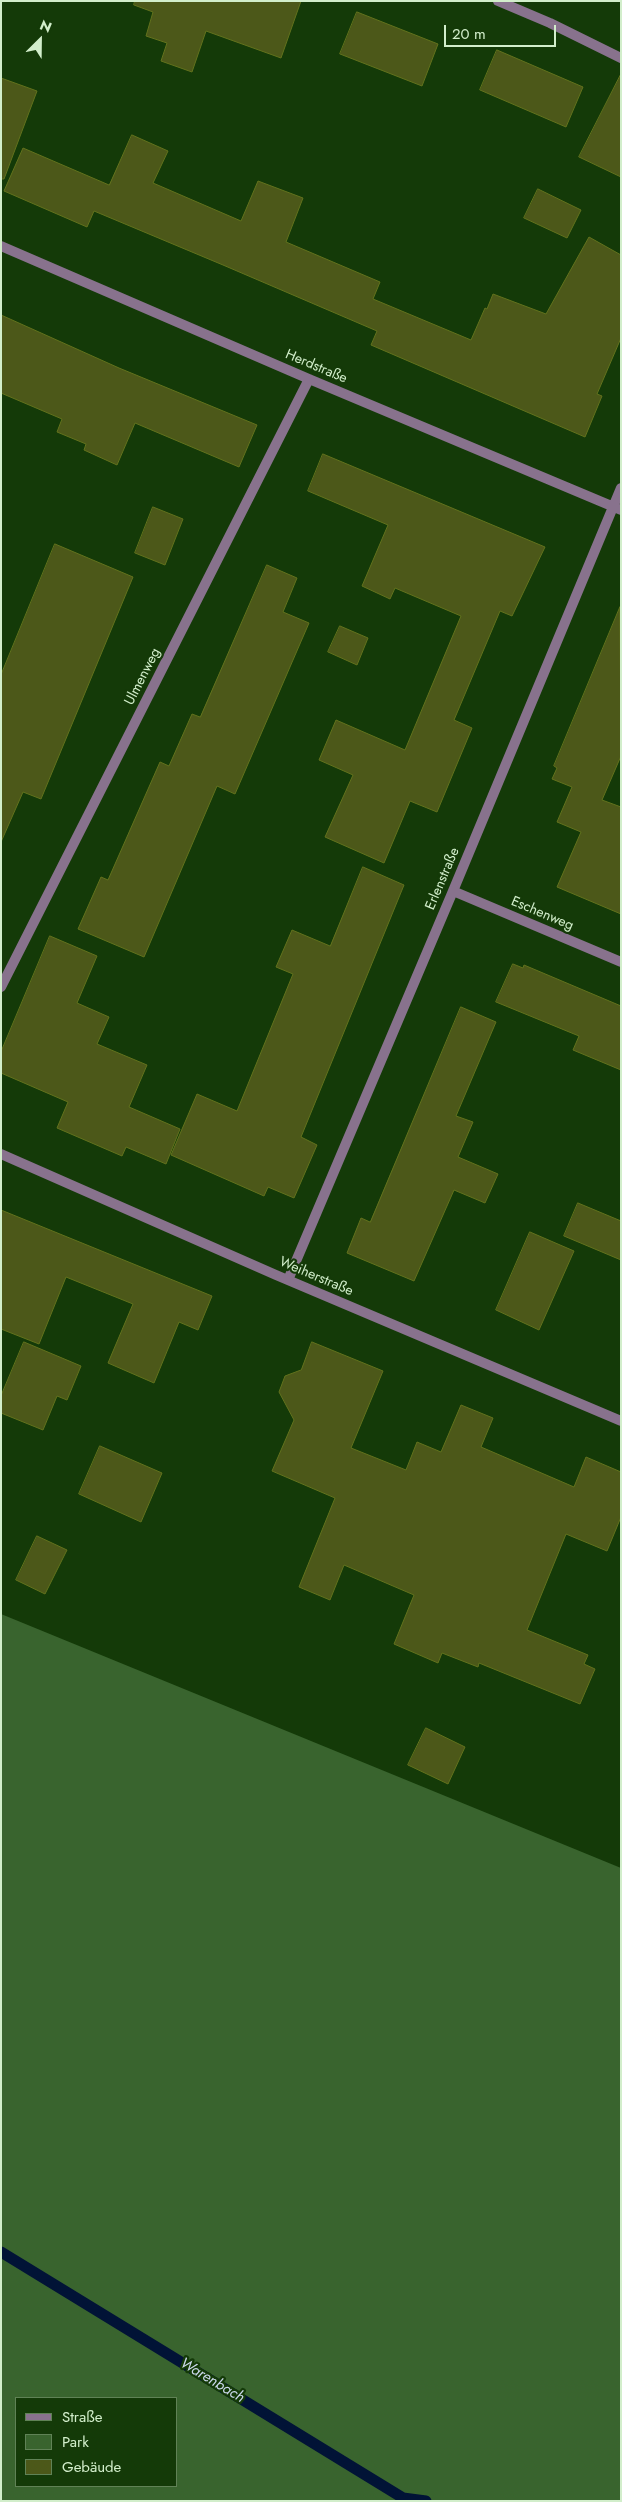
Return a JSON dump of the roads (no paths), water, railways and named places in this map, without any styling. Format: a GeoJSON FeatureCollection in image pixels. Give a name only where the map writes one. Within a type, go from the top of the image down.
{"type":"FeatureCollection","features":[{"type":"Feature","properties":{"kind":"street"},"geometry":{"type":"LineString","coordinates":[[498,1],[550,23],[621,58]]}},
{"type":"Feature","properties":{"kind":"street","name":"Herdstraße"},"geometry":{"type":"LineString","coordinates":[[1,246],[309,379],[616,508]]}},
{"type":"Feature","properties":{"kind":"street","name":"Ulmenweg"},"geometry":{"type":"LineString","coordinates":[[1,986],[309,379]]}},
{"type":"Feature","properties":{"kind":"street","name":"Erlenstraße"},"geometry":{"type":"LineString","coordinates":[[288,1280],[616,508],[621,488]]}},
{"type":"Feature","properties":{"kind":"street","name":"Eschenweg"},"geometry":{"type":"LineString","coordinates":[[453,891],[621,962]]}},
{"type":"Feature","properties":{"kind":"street","name":"Weiherstraße"},"geometry":{"type":"LineString","coordinates":[[1,1154],[288,1280],[621,1422]]}},
{"type":"Feature","properties":{"kind":"waterway","name":"Warenbach"},"geometry":{"type":"LineString","coordinates":[[1,2252],[403,2498],[426,2501]]}}]}
